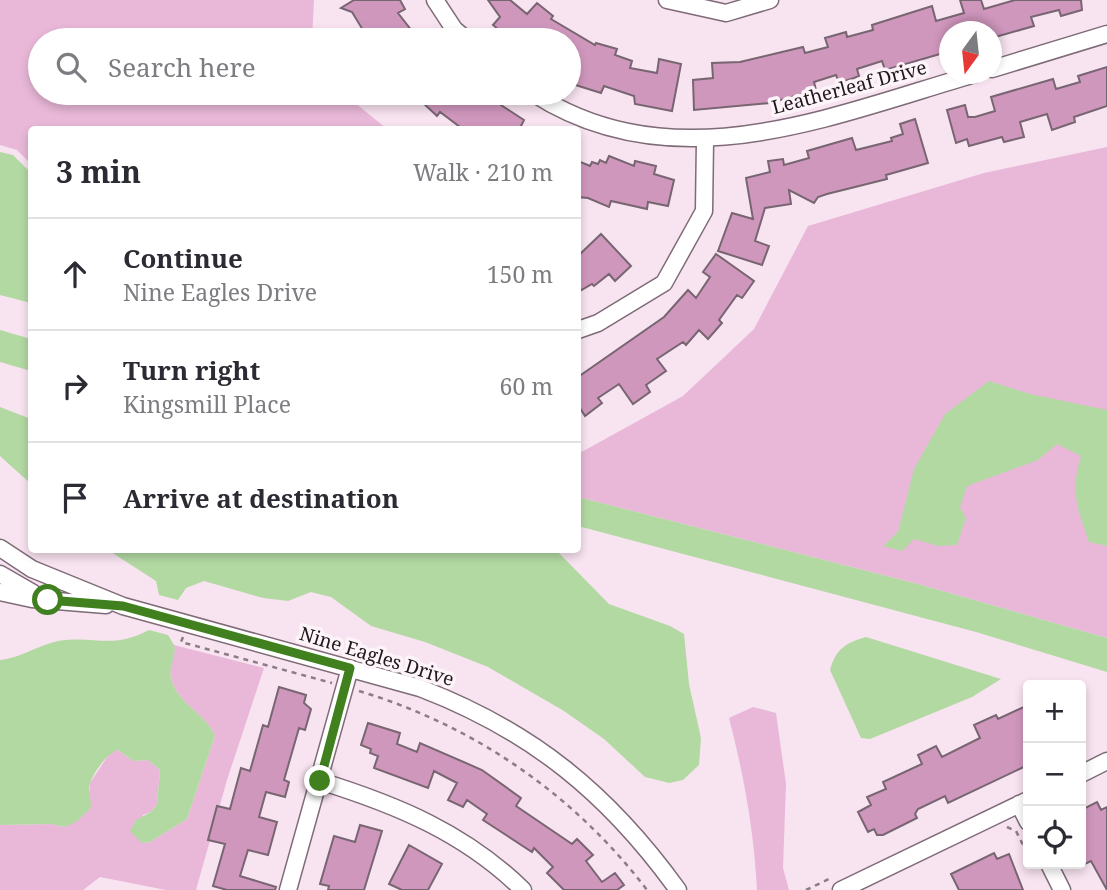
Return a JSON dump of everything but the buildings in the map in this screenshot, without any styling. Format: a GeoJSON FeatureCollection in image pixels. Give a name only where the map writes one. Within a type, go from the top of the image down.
{"type":"FeatureCollection","features":[{"type":"Feature","properties":{"kind":"street"},"geometry":{"type":"LineString","coordinates":[[435,0],[453,28]]}},
{"type":"Feature","properties":{"kind":"street"},"geometry":{"type":"LineString","coordinates":[[667,0],[726,13],[771,0]]}},
{"type":"Feature","properties":{"kind":"street"},"geometry":{"type":"LineString","coordinates":[[1002,66],[1107,34]]}},
{"type":"Feature","properties":{"kind":"street","name":"Leatherleaf Drive"},"geometry":{"type":"LineString","coordinates":[[552,105],[645,137],[705,140],[795,127],[941,84]]}},
{"type":"Feature","properties":{"kind":"street"},"geometry":{"type":"LineString","coordinates":[[581,329],[598,323],[664,283],[704,212],[705,140]]}},
{"type":"Feature","properties":{"kind":"street","name":"Nine Eagles Drive"},"geometry":{"type":"LineString","coordinates":[[0,548],[32,569],[123,606],[420,688],[460,703],[528,740],[569,770],[620,817],[678,890]]}},
{"type":"Feature","properties":{"kind":"street","name":"Nine Eagles Drive"},"geometry":{"type":"LineString","coordinates":[[0,574],[15,585],[48,600]]}},
{"type":"Feature","properties":{"kind":"street","name":"Nine Eagles Drive"},"geometry":{"type":"LineString","coordinates":[[0,592],[48,600],[123,606]]}},
{"type":"Feature","properties":{"kind":"street"},"geometry":{"type":"LineString","coordinates":[[288,890],[350,668]]}},
{"type":"Feature","properties":{"kind":"street"},"geometry":{"type":"LineString","coordinates":[[1086,772],[1107,761]]}},
{"type":"Feature","properties":{"kind":"street"},"geometry":{"type":"LineString","coordinates":[[320,781],[380,800],[426,820],[471,846],[523,890]]}},
{"type":"Feature","properties":{"kind":"street"},"geometry":{"type":"LineString","coordinates":[[841,890],[1023,802]]}},
{"type":"Feature","properties":{"kind":"street"},"geometry":{"type":"LineString","coordinates":[[1052,869],[1062,890]]}},
{"type":"Feature","properties":{"kind":"path"},"geometry":{"type":"LineString","coordinates":[[173,632],[184,634],[181,642],[337,685]]}},
{"type":"Feature","properties":{"kind":"path"},"geometry":{"type":"LineString","coordinates":[[356,690],[413,707],[479,741],[532,776],[582,816],[647,890]]}},
{"type":"Feature","properties":{"kind":"path"},"geometry":{"type":"LineString","coordinates":[[999,831],[1012,827],[1023,846]]}},
{"type":"Feature","properties":{"kind":"shaded area"},"geometry":{"type":"Polygon","coordinates":[[[0,0],[314,0],[313,28],[28,28],[28,105],[358,105],[383,126],[28,126],[28,161],[17,150],[0,145],[0,0]]]}},
{"type":"Feature","properties":{"kind":"shaded area"},"geometry":{"type":"Polygon","coordinates":[[[1107,147],[1107,638],[918,584],[581,498],[581,452],[683,396],[754,329],[808,226],[984,173],[1107,147]]]}},
{"type":"Feature","properties":{"kind":"shaded area"},"geometry":{"type":"Polygon","coordinates":[[[0,152],[13,155],[28,170],[28,302],[0,295],[0,152]]]}},
{"type":"Feature","properties":{"kind":"shaded area"},"geometry":{"type":"Polygon","coordinates":[[[0,330],[28,338],[28,370],[0,362],[0,330]]]}},
{"type":"Feature","properties":{"kind":"shaded area"},"geometry":{"type":"Polygon","coordinates":[[[989,381],[1030,394],[1107,410],[1107,546],[1089,542],[1081,519],[1076,499],[1076,480],[1081,456],[1057,444],[1038,460],[967,486],[960,507],[966,518],[957,545],[938,546],[914,539],[902,551],[883,546],[898,532],[914,469],[945,414],[989,381]]]}},
{"type":"Feature","properties":{"kind":"shaded area"},"geometry":{"type":"Polygon","coordinates":[[[0,407],[28,418],[28,481],[0,456],[0,407]]]}},
{"type":"Feature","properties":{"kind":"shaded area"},"geometry":{"type":"Polygon","coordinates":[[[581,498],[918,584],[1107,638],[1107,672],[976,632],[581,527],[581,498]]]}},
{"type":"Feature","properties":{"kind":"shaded area"},"geometry":{"type":"Polygon","coordinates":[[[113,553],[559,553],[609,604],[670,626],[684,634],[689,684],[701,738],[699,765],[683,780],[669,783],[645,777],[604,739],[564,711],[488,667],[425,642],[371,626],[331,597],[311,592],[288,601],[263,598],[204,581],[186,588],[178,600],[159,595],[156,581],[113,553]]]}},
{"type":"Feature","properties":{"kind":"shaded area"},"geometry":{"type":"Polygon","coordinates":[[[149,630],[168,635],[175,649],[170,674],[174,687],[215,736],[187,819],[150,842],[142,843],[130,831],[136,820],[151,812],[157,804],[160,770],[148,760],[133,761],[118,750],[103,761],[94,774],[89,787],[90,809],[76,822],[64,827],[52,824],[0,825],[0,660],[58,641],[114,641],[149,630]]]}},
{"type":"Feature","properties":{"kind":"shaded area"},"geometry":{"type":"Polygon","coordinates":[[[866,637],[1001,679],[972,697],[870,739],[861,738],[830,670],[842,648],[866,637]]]}},
{"type":"Feature","properties":{"kind":"shaded area"},"geometry":{"type":"Polygon","coordinates":[[[174,645],[264,668],[227,780],[196,890],[166,890],[100,877],[83,890],[0,890],[0,825],[52,824],[64,827],[89,793],[90,783],[111,751],[118,750],[133,761],[148,760],[160,770],[157,804],[151,812],[143,815],[139,837],[142,843],[150,842],[187,819],[215,736],[174,687],[170,674],[174,645]]]}},
{"type":"Feature","properties":{"kind":"shaded area"},"geometry":{"type":"Polygon","coordinates":[[[753,707],[776,713],[786,784],[783,868],[789,890],[757,890],[748,804],[729,718],[753,707]]]}},
{"type":"Feature","properties":{"kind":"route"},"geometry":{"type":"LineString","coordinates":[[48,600],[123,606],[350,668],[320,781]]}}]}
